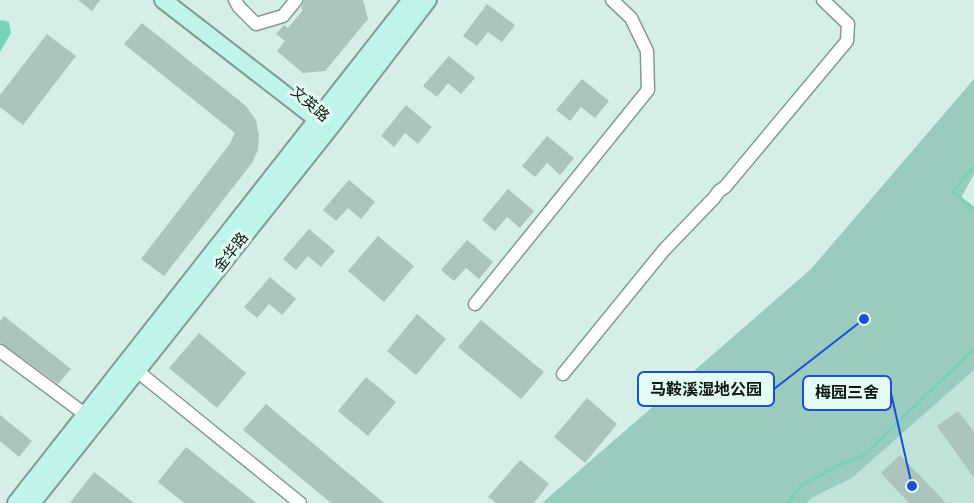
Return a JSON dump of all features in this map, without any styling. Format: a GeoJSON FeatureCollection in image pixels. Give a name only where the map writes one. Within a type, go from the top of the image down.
{"type":"FeatureCollection","features":[{"type":"Feature","properties":{"kind":"main road","name":"文英路"},"geometry":{"type":"LineString","coordinates":[[163,0],[325,119]]}},
{"type":"Feature","properties":{"kind":"main road","name":"文英路"},"geometry":{"type":"LineString","coordinates":[[179,0],[325,119]]}},
{"type":"Feature","properties":{"kind":"main road","name":"金华路"},"geometry":{"type":"LineString","coordinates":[[32,503],[132,367],[325,119],[411,0]]}},
{"type":"Feature","properties":{"kind":"main road","name":"金华路"},"geometry":{"type":"LineString","coordinates":[[325,119],[428,0]]}},
{"type":"Feature","properties":{"kind":"main road","name":"金华路"},"geometry":{"type":"LineString","coordinates":[[16,503],[86,415],[132,367]]}},
{"type":"Feature","properties":{"kind":"street"},"geometry":{"type":"LineString","coordinates":[[236,0],[239,7],[256,24],[283,16],[296,0]]}},
{"type":"Feature","properties":{"kind":"street"},"geometry":{"type":"LineString","coordinates":[[475,304],[648,90],[647,51],[631,18],[612,0]]}},
{"type":"Feature","properties":{"kind":"street"},"geometry":{"type":"LineString","coordinates":[[563,374],[664,250],[719,190],[725,187],[847,41],[848,24],[823,0]]}},
{"type":"Feature","properties":{"kind":"street"},"geometry":{"type":"LineString","coordinates":[[0,351],[86,415]]}},
{"type":"Feature","properties":{"kind":"street"},"geometry":{"type":"LineString","coordinates":[[132,367],[300,503]]}},
{"type":"Feature","properties":{"kind":"shaded area"},"geometry":{"type":"Polygon","coordinates":[[[0,21],[9,22],[11,33],[0,52],[0,21]]]}},
{"type":"Feature","properties":{"kind":"shaded area"},"geometry":{"type":"Polygon","coordinates":[[[974,79],[974,174],[961,198],[974,207],[974,370],[852,478],[813,497],[806,503],[542,503],[811,269],[974,79]]]}},
{"type":"Feature","properties":{"kind":"shaded area"},"geometry":{"type":"Polygon","coordinates":[[[974,370],[974,503],[806,503],[813,497],[852,478],[974,370]]]}},
{"type":"Feature","properties":{"kind":"building"},"geometry":{"type":"Polygon","coordinates":[[[78,0],[100,0],[92,11],[78,0]]]}},
{"type":"Feature","properties":{"kind":"building"},"geometry":{"type":"Polygon","coordinates":[[[304,0],[363,0],[368,19],[325,71],[303,73],[277,51],[285,41],[276,34],[284,25],[288,28],[303,10],[301,8],[304,0]]]}},
{"type":"Feature","properties":{"kind":"building"},"geometry":{"type":"Polygon","coordinates":[[[487,4],[515,25],[502,42],[488,32],[477,46],[463,36],[487,4]]]}},
{"type":"Feature","properties":{"kind":"building"},"geometry":{"type":"Polygon","coordinates":[[[142,23],[246,106],[256,120],[259,135],[258,150],[252,163],[164,276],[141,259],[229,145],[235,133],[124,44],[142,23]]]}},
{"type":"Feature","properties":{"kind":"building"},"geometry":{"type":"Polygon","coordinates":[[[47,34],[76,56],[23,125],[0,107],[0,95],[47,34]]]}},
{"type":"Feature","properties":{"kind":"building"},"geometry":{"type":"Polygon","coordinates":[[[449,56],[475,78],[461,94],[448,83],[437,97],[423,86],[449,56]]]}},
{"type":"Feature","properties":{"kind":"building"},"geometry":{"type":"Polygon","coordinates":[[[582,79],[609,101],[595,118],[581,107],[570,121],[556,110],[582,79]]]}},
{"type":"Feature","properties":{"kind":"building"},"geometry":{"type":"Polygon","coordinates":[[[406,105],[432,127],[418,144],[405,133],[394,147],[381,136],[406,105]]]}},
{"type":"Feature","properties":{"kind":"building"},"geometry":{"type":"Polygon","coordinates":[[[547,136],[574,158],[560,175],[547,163],[535,177],[522,166],[547,136]]]}},
{"type":"Feature","properties":{"kind":"building"},"geometry":{"type":"Polygon","coordinates":[[[349,180],[375,202],[361,219],[348,208],[336,221],[323,210],[349,180]]]}},
{"type":"Feature","properties":{"kind":"building"},"geometry":{"type":"Polygon","coordinates":[[[508,189],[534,211],[520,228],[507,217],[495,231],[482,220],[508,189]]]}},
{"type":"Feature","properties":{"kind":"building"},"geometry":{"type":"Polygon","coordinates":[[[309,229],[335,251],[321,267],[308,256],[296,270],[283,259],[309,229]]]}},
{"type":"Feature","properties":{"kind":"building"},"geometry":{"type":"Polygon","coordinates":[[[378,236],[414,266],[384,302],[348,271],[378,236]]]}},
{"type":"Feature","properties":{"kind":"building"},"geometry":{"type":"Polygon","coordinates":[[[467,240],[493,262],[479,279],[466,268],[454,281],[441,270],[467,240]]]}},
{"type":"Feature","properties":{"kind":"building"},"geometry":{"type":"Polygon","coordinates":[[[270,277],[296,299],[282,315],[269,304],[257,318],[244,307],[270,277]]]}},
{"type":"Feature","properties":{"kind":"building"},"geometry":{"type":"Polygon","coordinates":[[[417,314],[446,339],[416,375],[387,351],[417,314]]]}},
{"type":"Feature","properties":{"kind":"building"},"geometry":{"type":"Polygon","coordinates":[[[4,316],[71,369],[58,384],[0,342],[0,321],[4,316]]]}},
{"type":"Feature","properties":{"kind":"building"},"geometry":{"type":"Polygon","coordinates":[[[481,320],[544,372],[521,399],[458,347],[481,320]]]}},
{"type":"Feature","properties":{"kind":"building"},"geometry":{"type":"Polygon","coordinates":[[[199,333],[246,373],[217,408],[169,368],[199,333]]]}},
{"type":"Feature","properties":{"kind":"building"},"geometry":{"type":"Polygon","coordinates":[[[366,377],[396,402],[368,436],[338,411],[366,377]]]}},
{"type":"Feature","properties":{"kind":"building"},"geometry":{"type":"Polygon","coordinates":[[[587,398],[617,424],[585,463],[554,437],[587,398]]]}},
{"type":"Feature","properties":{"kind":"building"},"geometry":{"type":"Polygon","coordinates":[[[266,404],[384,503],[331,503],[243,430],[266,404]]]}},
{"type":"Feature","properties":{"kind":"building"},"geometry":{"type":"Polygon","coordinates":[[[958,411],[974,432],[974,478],[937,426],[958,411]]]}},
{"type":"Feature","properties":{"kind":"building"},"geometry":{"type":"Polygon","coordinates":[[[0,415],[32,441],[19,457],[0,441],[0,415]]]}},
{"type":"Feature","properties":{"kind":"building"},"geometry":{"type":"Polygon","coordinates":[[[186,447],[256,503],[184,503],[158,482],[186,447]]]}},
{"type":"Feature","properties":{"kind":"building"},"geometry":{"type":"Polygon","coordinates":[[[900,455],[946,503],[909,503],[881,473],[900,455]]]}},
{"type":"Feature","properties":{"kind":"building"},"geometry":{"type":"Polygon","coordinates":[[[520,460],[549,484],[534,503],[496,503],[488,497],[520,460]]]}},
{"type":"Feature","properties":{"kind":"building"},"geometry":{"type":"Polygon","coordinates":[[[94,472],[134,503],[70,503],[94,472]]]}},
{"type":"Feature","properties":{"kind":"waterway"},"geometry":{"type":"LineString","coordinates":[[974,166],[953,192],[974,209]]}},
{"type":"Feature","properties":{"kind":"waterway"},"geometry":{"type":"LineString","coordinates":[[787,503],[801,486],[837,466],[864,455],[974,349]]}},
{"type":"Feature","properties":{"kind":"place","name":"马鞍溪湿地公园"},"geometry":{"type":"Point","coordinates":[864,319]}},
{"type":"Feature","properties":{"kind":"place","name":"梅园三舍"},"geometry":{"type":"Point","coordinates":[912,486]}}]}
